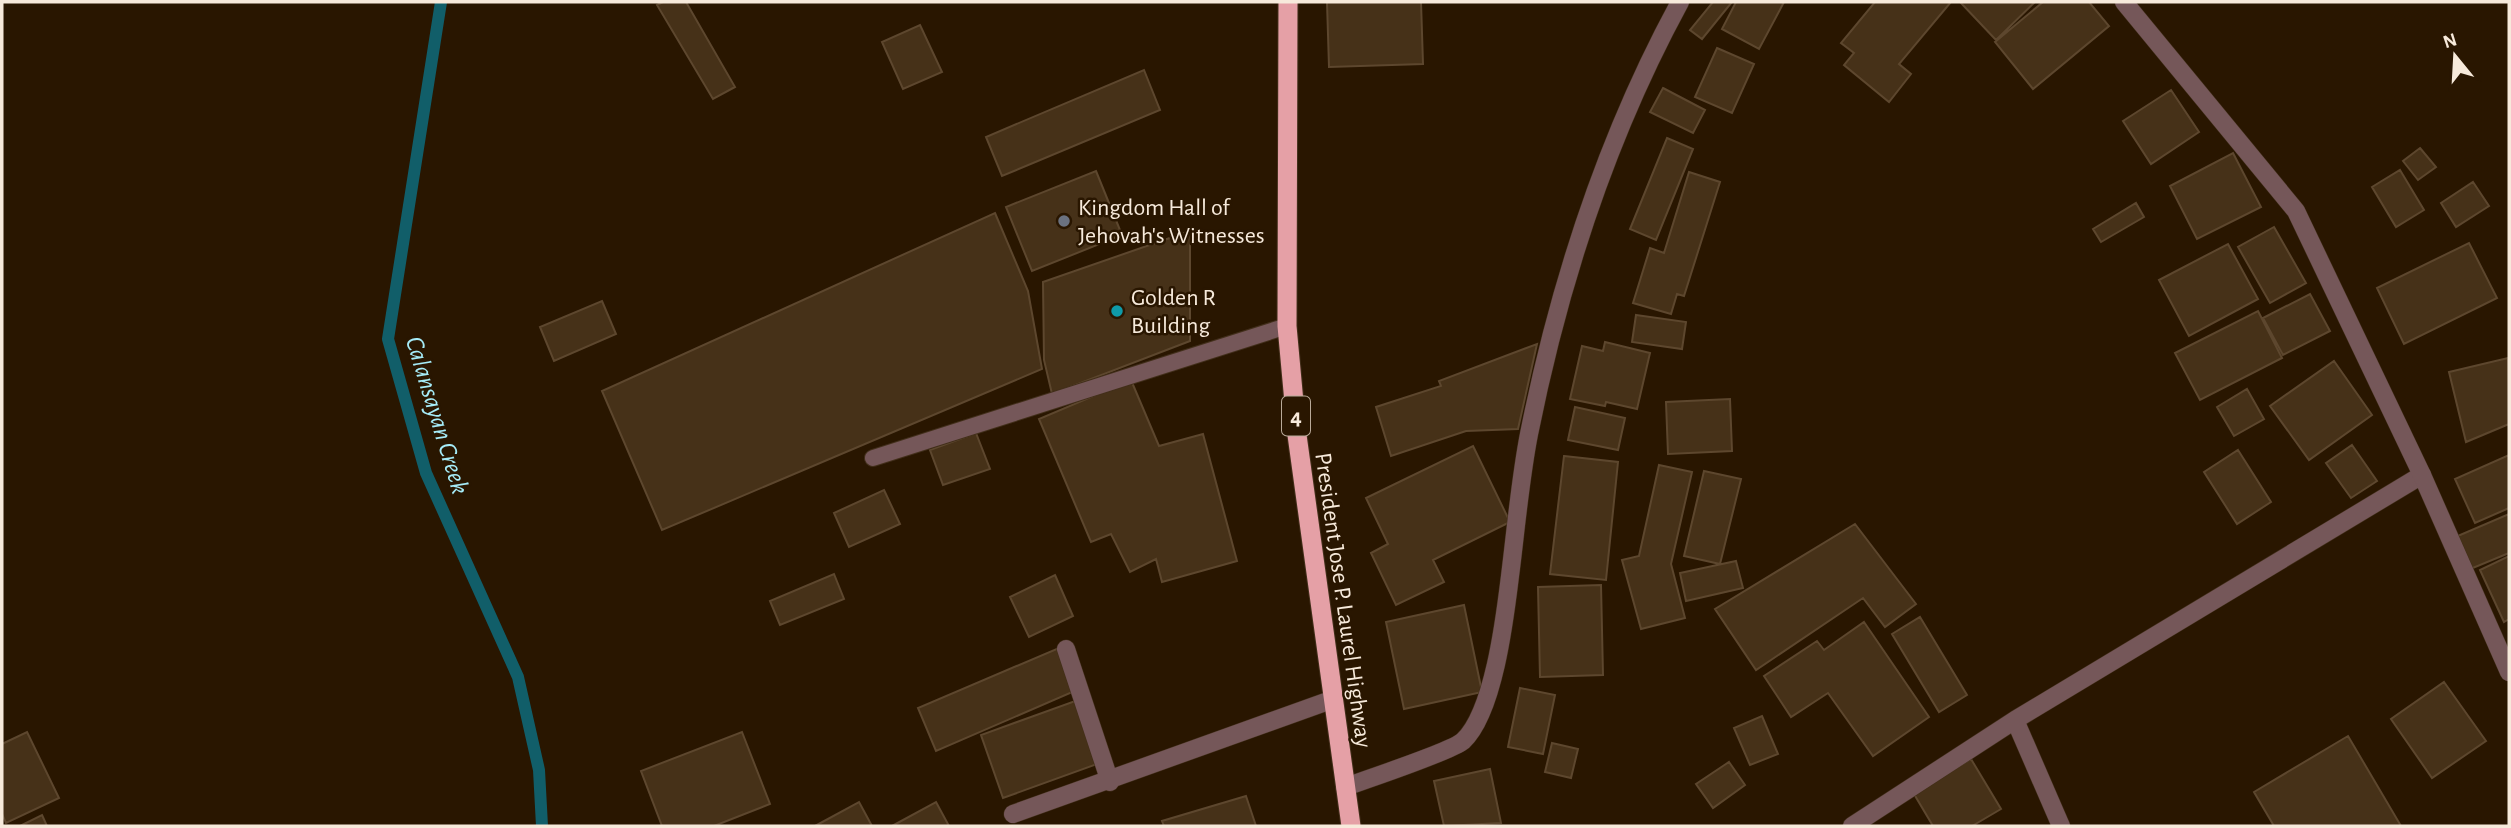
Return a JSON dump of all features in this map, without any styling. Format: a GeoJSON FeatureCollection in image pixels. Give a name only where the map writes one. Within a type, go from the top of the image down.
{"type":"FeatureCollection","features":[{"type":"Feature","properties":{"kind":"highway","name":"President Jose P. Laurel Highway"},"geometry":{"type":"LineString","coordinates":[[1287,2],[1287,326],[1331,700],[1351,826]]}},
{"type":"Feature","properties":{"kind":"street"},"geometry":{"type":"LineString","coordinates":[[1345,787],[1462,742],[1481,712],[1502,636],[1528,436],[1559,302],[1615,138],[1647,63],[1680,2]]}},
{"type":"Feature","properties":{"kind":"street"},"geometry":{"type":"LineString","coordinates":[[2124,2],[2296,211],[2422,475],[2509,671]]}},
{"type":"Feature","properties":{"kind":"street"},"geometry":{"type":"LineString","coordinates":[[1852,826],[2015,720],[2422,475]]}},
{"type":"Feature","properties":{"kind":"street"},"geometry":{"type":"LineString","coordinates":[[1066,649],[1110,782]]}},
{"type":"Feature","properties":{"kind":"street"},"geometry":{"type":"LineString","coordinates":[[1013,814],[1110,782],[1331,700]]}},
{"type":"Feature","properties":{"kind":"street"},"geometry":{"type":"LineString","coordinates":[[2015,720],[2061,826]]}},
{"type":"Feature","properties":{"kind":"lane"},"geometry":{"type":"LineString","coordinates":[[873,458],[1287,326]]}},
{"type":"Feature","properties":{"kind":"building"},"geometry":{"type":"Polygon","coordinates":[[[663,2],[686,2],[735,87],[713,99],[657,5],[663,2]]]}},
{"type":"Feature","properties":{"kind":"building"},"geometry":{"type":"Polygon","coordinates":[[[1327,2],[1421,2],[1423,64],[1329,67],[1327,2]]]}},
{"type":"Feature","properties":{"kind":"building"},"geometry":{"type":"Polygon","coordinates":[[[1713,2],[1732,2],[1702,39],[1690,30],[1713,2]]]}},
{"type":"Feature","properties":{"kind":"building"},"geometry":{"type":"Polygon","coordinates":[[[1736,2],[1784,2],[1759,49],[1722,29],[1736,2]]]}},
{"type":"Feature","properties":{"kind":"building"},"geometry":{"type":"Polygon","coordinates":[[[1875,2],[1951,2],[1899,64],[1911,74],[1889,102],[1844,65],[1854,53],[1841,43],[1875,2]]]}},
{"type":"Feature","properties":{"kind":"building"},"geometry":{"type":"Polygon","coordinates":[[[1960,2],[2035,2],[1996,40],[1960,2]]]}},
{"type":"Feature","properties":{"kind":"building"},"geometry":{"type":"Polygon","coordinates":[[[2043,2],[2089,2],[2109,26],[2033,89],[1995,42],[2043,2]]]}},
{"type":"Feature","properties":{"kind":"building"},"geometry":{"type":"Polygon","coordinates":[[[920,25],[942,72],[903,89],[882,42],[920,25]]]}},
{"type":"Feature","properties":{"kind":"building"},"geometry":{"type":"Polygon","coordinates":[[[1717,48],[1754,64],[1732,113],[1695,97],[1717,48]]]}},
{"type":"Feature","properties":{"kind":"building"},"geometry":{"type":"Polygon","coordinates":[[[1144,70],[1160,110],[1002,176],[986,137],[1144,70]]]}},
{"type":"Feature","properties":{"kind":"building"},"geometry":{"type":"Polygon","coordinates":[[[1663,88],[1705,110],[1693,133],[1650,112],[1663,88]]]}},
{"type":"Feature","properties":{"kind":"building"},"geometry":{"type":"Polygon","coordinates":[[[2171,90],[2199,132],[2151,164],[2123,121],[2171,90]]]}},
{"type":"Feature","properties":{"kind":"building"},"geometry":{"type":"Polygon","coordinates":[[[1667,138],[1693,149],[1656,240],[1630,229],[1667,138]]]}},
{"type":"Feature","properties":{"kind":"building"},"geometry":{"type":"Polygon","coordinates":[[[2420,148],[2436,167],[2418,180],[2403,161],[2420,148]]]}},
{"type":"Feature","properties":{"kind":"building"},"geometry":{"type":"Polygon","coordinates":[[[2233,153],[2261,207],[2197,239],[2170,186],[2233,153]]]}},
{"type":"Feature","properties":{"kind":"building"},"geometry":{"type":"Polygon","coordinates":[[[2400,170],[2424,210],[2396,227],[2372,187],[2400,170]]]}},
{"type":"Feature","properties":{"kind":"building","name":"Kingdom Hall of Jehovah's Witnesses"},"geometry":{"type":"Polygon","coordinates":[[[1096,171],[1122,235],[1032,271],[1006,207],[1096,171]]]}},
{"type":"Feature","properties":{"kind":"building"},"geometry":{"type":"Polygon","coordinates":[[[1689,172],[1720,182],[1684,296],[1677,294],[1671,314],[1633,303],[1650,248],[1664,253],[1689,172]]]}},
{"type":"Feature","properties":{"kind":"building"},"geometry":{"type":"Polygon","coordinates":[[[2473,182],[2489,206],[2456,227],[2441,203],[2473,182]]]}},
{"type":"Feature","properties":{"kind":"building"},"geometry":{"type":"Polygon","coordinates":[[[2136,203],[2144,217],[2101,242],[2093,229],[2136,203]]]}},
{"type":"Feature","properties":{"kind":"building"},"geometry":{"type":"Polygon","coordinates":[[[995,213],[1028,291],[1042,369],[662,530],[602,391],[995,213]]]}},
{"type":"Feature","properties":{"kind":"building"},"geometry":{"type":"Polygon","coordinates":[[[2274,227],[2306,283],[2270,303],[2238,247],[2274,227]]]}},
{"type":"Feature","properties":{"kind":"building","name":"Golden R Building"},"geometry":{"type":"Polygon","coordinates":[[[1190,231],[1190,341],[1052,394],[1044,360],[1043,282],[1190,231]]]}},
{"type":"Feature","properties":{"kind":"building"},"geometry":{"type":"Polygon","coordinates":[[[2469,243],[2497,298],[2404,344],[2377,288],[2469,243]]]}},
{"type":"Feature","properties":{"kind":"building"},"geometry":{"type":"Polygon","coordinates":[[[2228,244],[2258,299],[2189,336],[2159,280],[2228,244]]]}},
{"type":"Feature","properties":{"kind":"building"},"geometry":{"type":"Polygon","coordinates":[[[2310,294],[2330,331],[2283,355],[2263,318],[2310,294]]]}},
{"type":"Feature","properties":{"kind":"building"},"geometry":{"type":"Polygon","coordinates":[[[602,301],[616,334],[554,361],[540,327],[602,301]]]}},
{"type":"Feature","properties":{"kind":"building"},"geometry":{"type":"Polygon","coordinates":[[[2258,311],[2282,358],[2200,400],[2175,353],[2258,311]]]}},
{"type":"Feature","properties":{"kind":"building"},"geometry":{"type":"Polygon","coordinates":[[[1636,315],[1686,322],[1682,349],[1632,342],[1636,315]]]}},
{"type":"Feature","properties":{"kind":"building"},"geometry":{"type":"Polygon","coordinates":[[[1605,342],[1650,353],[1637,409],[1606,402],[1605,406],[1570,399],[1582,346],[1603,351],[1605,342]]]}},
{"type":"Feature","properties":{"kind":"building"},"geometry":{"type":"Polygon","coordinates":[[[1537,344],[1518,429],[1466,431],[1391,456],[1376,407],[1441,386],[1439,381],[1537,344]]]}},
{"type":"Feature","properties":{"kind":"building"},"geometry":{"type":"Polygon","coordinates":[[[2508,358],[2509,424],[2466,442],[2449,372],[2508,358]]]}},
{"type":"Feature","properties":{"kind":"building"},"geometry":{"type":"Polygon","coordinates":[[[2334,361],[2372,415],[2309,460],[2270,406],[2334,361]]]}},
{"type":"Feature","properties":{"kind":"building"},"geometry":{"type":"Polygon","coordinates":[[[1131,380],[1159,446],[1203,434],[1237,561],[1162,582],[1156,559],[1130,572],[1111,534],[1091,542],[1039,419],[1131,380]]]}},
{"type":"Feature","properties":{"kind":"building"},"geometry":{"type":"Polygon","coordinates":[[[2247,389],[2264,419],[2234,436],[2217,407],[2247,389]]]}},
{"type":"Feature","properties":{"kind":"building"},"geometry":{"type":"Polygon","coordinates":[[[1730,399],[1732,451],[1668,454],[1666,402],[1730,399]]]}},
{"type":"Feature","properties":{"kind":"building"},"geometry":{"type":"Polygon","coordinates":[[[1575,407],[1625,418],[1618,450],[1568,440],[1575,407]]]}},
{"type":"Feature","properties":{"kind":"building"},"geometry":{"type":"Polygon","coordinates":[[[976,433],[990,469],[943,485],[930,450],[976,433]]]}},
{"type":"Feature","properties":{"kind":"building"},"geometry":{"type":"Polygon","coordinates":[[[2352,445],[2377,481],[2351,498],[2326,463],[2352,445]]]}},
{"type":"Feature","properties":{"kind":"building"},"geometry":{"type":"Polygon","coordinates":[[[1473,446],[1510,522],[1433,560],[1444,582],[1396,605],[1371,553],[1388,544],[1366,498],[1473,446]]]}},
{"type":"Feature","properties":{"kind":"building"},"geometry":{"type":"Polygon","coordinates":[[[2238,450],[2271,502],[2237,524],[2204,472],[2238,450]]]}},
{"type":"Feature","properties":{"kind":"building"},"geometry":{"type":"Polygon","coordinates":[[[2509,455],[2509,508],[2475,523],[2455,479],[2509,455]]]}},
{"type":"Feature","properties":{"kind":"building"},"geometry":{"type":"Polygon","coordinates":[[[1564,456],[1618,462],[1606,580],[1550,574],[1564,456]]]}},
{"type":"Feature","properties":{"kind":"building"},"geometry":{"type":"Polygon","coordinates":[[[1659,465],[1692,472],[1671,564],[1685,618],[1641,629],[1622,560],[1639,556],[1659,465]]]}},
{"type":"Feature","properties":{"kind":"building"},"geometry":{"type":"Polygon","coordinates":[[[1704,471],[1741,479],[1720,564],[1684,556],[1704,471]]]}},
{"type":"Feature","properties":{"kind":"building"},"geometry":{"type":"Polygon","coordinates":[[[884,490],[900,524],[849,547],[834,513],[884,490]]]}},
{"type":"Feature","properties":{"kind":"building"},"geometry":{"type":"Polygon","coordinates":[[[2509,514],[2509,553],[2468,570],[2453,538],[2509,514]]]}},
{"type":"Feature","properties":{"kind":"building"},"geometry":{"type":"Polygon","coordinates":[[[1855,524],[1916,604],[1885,627],[1863,598],[1756,670],[1715,609],[1855,524]]]}},
{"type":"Feature","properties":{"kind":"building"},"geometry":{"type":"Polygon","coordinates":[[[2509,556],[2509,619],[2504,622],[2480,570],[2509,556]]]}},
{"type":"Feature","properties":{"kind":"building"},"geometry":{"type":"Polygon","coordinates":[[[1736,561],[1743,588],[1686,601],[1680,573],[1736,561]]]}},
{"type":"Feature","properties":{"kind":"building"},"geometry":{"type":"Polygon","coordinates":[[[834,574],[844,599],[780,625],[770,601],[834,574]]]}},
{"type":"Feature","properties":{"kind":"building"},"geometry":{"type":"Polygon","coordinates":[[[1055,575],[1073,616],[1029,637],[1010,597],[1055,575]]]}},
{"type":"Feature","properties":{"kind":"building"},"geometry":{"type":"Polygon","coordinates":[[[1601,585],[1603,675],[1540,677],[1538,587],[1601,585]]]}},
{"type":"Feature","properties":{"kind":"building"},"geometry":{"type":"Polygon","coordinates":[[[1464,605],[1482,692],[1404,709],[1386,622],[1464,605]]]}},
{"type":"Feature","properties":{"kind":"building"},"geometry":{"type":"Polygon","coordinates":[[[1920,617],[1967,695],[1939,712],[1892,634],[1920,617]]]}},
{"type":"Feature","properties":{"kind":"building"},"geometry":{"type":"Polygon","coordinates":[[[1864,622],[1929,717],[1873,756],[1828,693],[1791,717],[1764,676],[1817,641],[1824,650],[1864,622]]]}},
{"type":"Feature","properties":{"kind":"building"},"geometry":{"type":"Polygon","coordinates":[[[1059,648],[1077,690],[936,751],[918,708],[1059,648]]]}},
{"type":"Feature","properties":{"kind":"building"},"geometry":{"type":"Polygon","coordinates":[[[2444,682],[2486,741],[2432,778],[2391,719],[2444,682]]]}},
{"type":"Feature","properties":{"kind":"building"},"geometry":{"type":"Polygon","coordinates":[[[1520,688],[1555,695],[1543,754],[1508,747],[1520,688]]]}},
{"type":"Feature","properties":{"kind":"building"},"geometry":{"type":"Polygon","coordinates":[[[1078,700],[1100,763],[1003,798],[981,735],[1078,700]]]}},
{"type":"Feature","properties":{"kind":"building"},"geometry":{"type":"Polygon","coordinates":[[[1762,716],[1778,754],[1750,765],[1734,728],[1762,716]]]}},
{"type":"Feature","properties":{"kind":"building"},"geometry":{"type":"Polygon","coordinates":[[[27,732],[59,798],[6,823],[2,814],[2,744],[27,732]]]}},
{"type":"Feature","properties":{"kind":"building"},"geometry":{"type":"Polygon","coordinates":[[[742,732],[770,804],[714,826],[662,826],[641,771],[742,732]]]}},
{"type":"Feature","properties":{"kind":"building"},"geometry":{"type":"Polygon","coordinates":[[[2348,736],[2401,826],[2274,826],[2254,792],[2348,736]]]}},
{"type":"Feature","properties":{"kind":"building"},"geometry":{"type":"Polygon","coordinates":[[[1552,743],[1578,749],[1571,778],[1545,772],[1552,743]]]}},
{"type":"Feature","properties":{"kind":"building"},"geometry":{"type":"Polygon","coordinates":[[[1971,759],[2001,809],[1972,826],[1933,826],[1914,794],[1971,759]]]}},
{"type":"Feature","properties":{"kind":"building"},"geometry":{"type":"Polygon","coordinates":[[[1729,762],[1745,785],[1713,808],[1696,784],[1729,762]]]}},
{"type":"Feature","properties":{"kind":"building"},"geometry":{"type":"Polygon","coordinates":[[[1490,769],[1501,823],[1444,826],[1434,781],[1490,769]]]}},
{"type":"Feature","properties":{"kind":"building"},"geometry":{"type":"Polygon","coordinates":[[[1246,796],[1256,826],[1164,826],[1162,821],[1246,796]]]}},
{"type":"Feature","properties":{"kind":"building"},"geometry":{"type":"Polygon","coordinates":[[[859,802],[872,826],[815,826],[859,802]]]}},
{"type":"Feature","properties":{"kind":"building"},"geometry":{"type":"Polygon","coordinates":[[[936,802],[949,826],[892,826],[936,802]]]}},
{"type":"Feature","properties":{"kind":"building"},"geometry":{"type":"Polygon","coordinates":[[[42,815],[47,826],[20,826],[42,815]]]}},
{"type":"Feature","properties":{"kind":"waterway","name":"Calansayan Creek"},"geometry":{"type":"LineString","coordinates":[[441,2],[388,339],[426,473],[518,677],[539,770],[542,826]]}},
{"type":"Feature","properties":{"kind":"place","name":"Kingdom Hall of Jehovah's Witnesses"},"geometry":{"type":"Point","coordinates":[1064,221]}},
{"type":"Feature","properties":{"kind":"place","name":"Golden R Building"},"geometry":{"type":"Point","coordinates":[1117,311]}}]}
